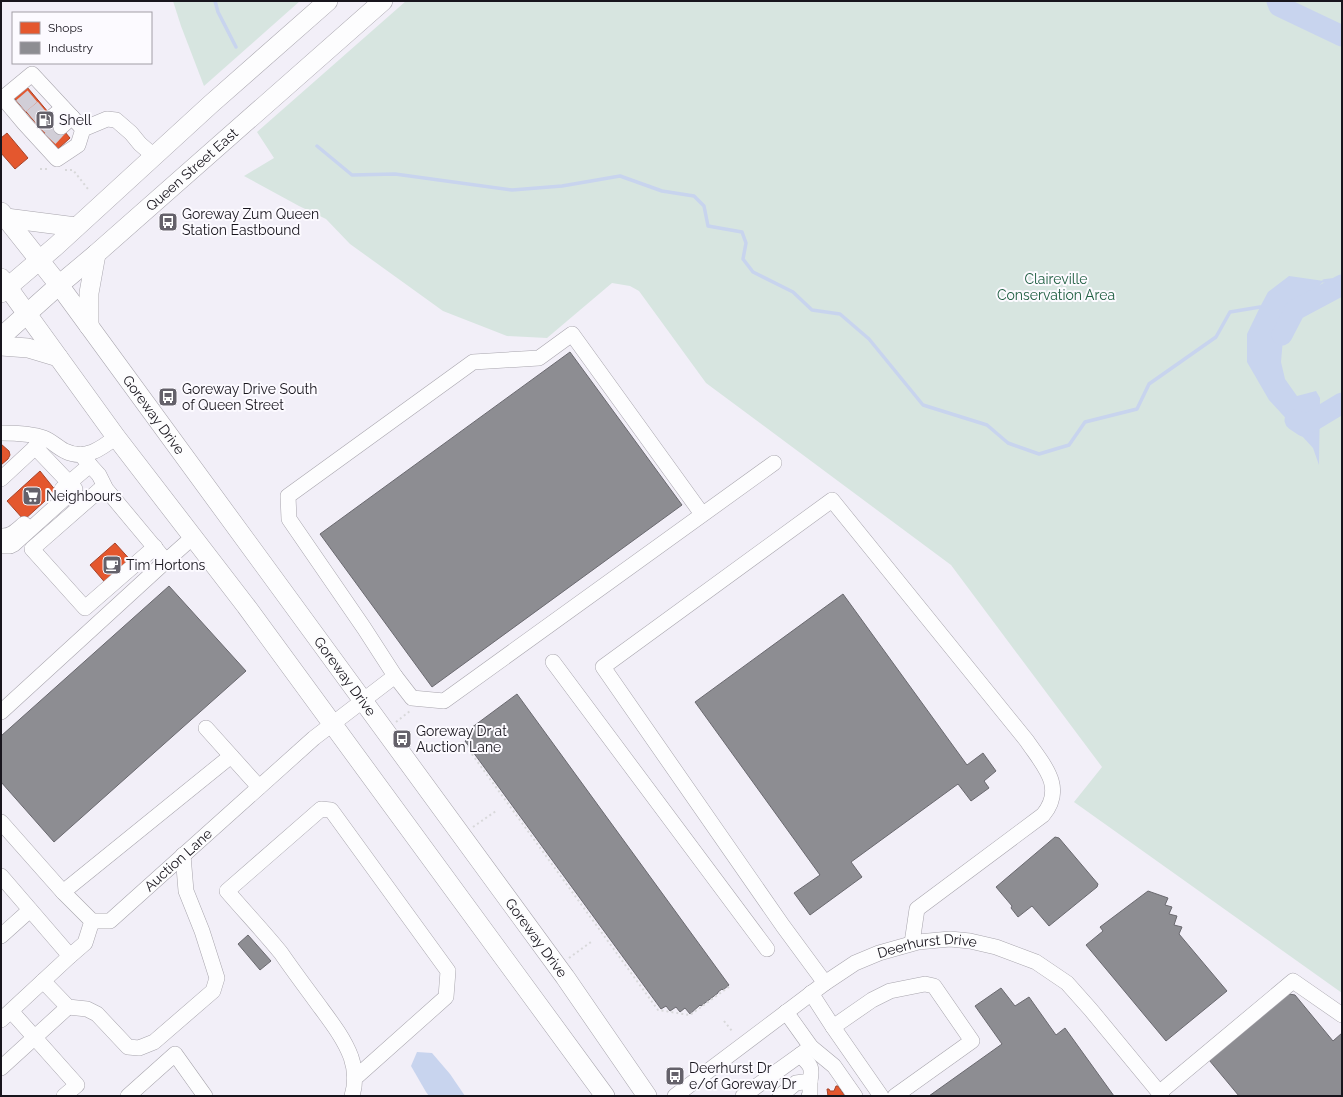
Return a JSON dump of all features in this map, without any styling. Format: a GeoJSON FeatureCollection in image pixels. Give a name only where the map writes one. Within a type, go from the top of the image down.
{"type":"FeatureCollection","features":[{"type":"Feature","properties":{"kind":"main road"},"geometry":{"type":"LineString","coordinates":[[328,1],[211,104],[76,227],[39,259],[3,286],[27,314],[116,437],[246,606],[605,1096]]}},
{"type":"Feature","properties":{"kind":"main road","name":"Queen Street East"},"geometry":{"type":"LineString","coordinates":[[1,338],[59,285],[383,1]]}},
{"type":"Feature","properties":{"kind":"main road"},"geometry":{"type":"LineString","coordinates":[[4,215],[76,227]]}},
{"type":"Feature","properties":{"kind":"main road","name":"Goreway Drive"},"geometry":{"type":"LineString","coordinates":[[4,215],[59,285],[565,977],[647,1096]]}},
{"type":"Feature","properties":{"kind":"main road"},"geometry":{"type":"LineString","coordinates":[[89,326],[89,294],[96,254]]}},
{"type":"Feature","properties":{"kind":"main road"},"geometry":{"type":"LineString","coordinates":[[1,346],[28,348],[58,357]]}},
{"type":"Feature","properties":{"kind":"street"},"geometry":{"type":"LineString","coordinates":[[32,74],[53,107],[83,129],[78,145],[57,159],[42,136],[23,114],[2,99],[32,74]]}},
{"type":"Feature","properties":{"kind":"street"},"geometry":{"type":"LineString","coordinates":[[83,129],[107,119],[116,120],[154,156]]}},
{"type":"Feature","properties":{"kind":"street"},"geometry":{"type":"LineString","coordinates":[[702,514],[572,334],[539,358],[474,362],[288,496],[289,519],[412,698],[444,701],[774,463]]}},
{"type":"Feature","properties":{"kind":"street"},"geometry":{"type":"LineString","coordinates":[[1,433],[14,433],[85,460],[99,475],[104,486],[166,561]]}},
{"type":"Feature","properties":{"kind":"street"},"geometry":{"type":"LineString","coordinates":[[1,536],[14,533],[69,483],[85,460],[116,437]]}},
{"type":"Feature","properties":{"kind":"street"},"geometry":{"type":"LineString","coordinates":[[2,475],[40,442]]}},
{"type":"Feature","properties":{"kind":"street"},"geometry":{"type":"LineString","coordinates":[[1,546],[10,546],[14,544],[74,489],[40,442]]}},
{"type":"Feature","properties":{"kind":"street"},"geometry":{"type":"LineString","coordinates":[[104,486],[32,549],[86,608],[155,547]]}},
{"type":"Feature","properties":{"kind":"street"},"geometry":{"type":"LineString","coordinates":[[825,983],[783,926],[603,667],[832,500],[1027,741],[1051,778],[1054,792],[1050,806],[1034,822],[917,909],[912,943]]}},
{"type":"Feature","properties":{"kind":"street"},"geometry":{"type":"LineString","coordinates":[[1,712],[193,537]]}},
{"type":"Feature","properties":{"kind":"street"},"geometry":{"type":"LineString","coordinates":[[553,662],[767,949]]}},
{"type":"Feature","properties":{"kind":"street","name":"Auction Lane"},"geometry":{"type":"LineString","coordinates":[[92,921],[110,921],[259,787],[333,724],[396,676]]}},
{"type":"Feature","properties":{"kind":"street"},"geometry":{"type":"LineString","coordinates":[[206,728],[259,787]]}},
{"type":"Feature","properties":{"kind":"street"},"geometry":{"type":"LineString","coordinates":[[63,892],[231,756]]}},
{"type":"Feature","properties":{"kind":"street"},"geometry":{"type":"LineString","coordinates":[[352,1096],[355,1084],[354,1079],[351,1058],[346,1045],[334,1025],[280,952],[227,891],[321,809],[331,810],[448,971],[446,997],[354,1079]]}},
{"type":"Feature","properties":{"kind":"street"},"geometry":{"type":"LineString","coordinates":[[1,822],[63,892],[92,921],[85,943],[6,1016],[35,1038],[77,1085],[64,1096]]}},
{"type":"Feature","properties":{"kind":"street"},"geometry":{"type":"LineString","coordinates":[[43,981],[68,1007],[87,1009],[97,1014],[128,1047],[139,1048],[154,1042],[213,991],[217,978],[202,931],[186,891],[183,855]]}},
{"type":"Feature","properties":{"kind":"street"},"geometry":{"type":"LineString","coordinates":[[1,876],[70,956]]}},
{"type":"Feature","properties":{"kind":"street"},"geometry":{"type":"LineString","coordinates":[[1,936],[30,910]]}},
{"type":"Feature","properties":{"kind":"street","name":"Deerhurst Drive"},"geometry":{"type":"LineString","coordinates":[[675,1096],[811,993],[855,963],[879,953],[912,943],[950,939],[970,941],[996,947],[1036,962],[1067,983],[1092,1010],[1161,1094]]}},
{"type":"Feature","properties":{"kind":"street"},"geometry":{"type":"LineString","coordinates":[[1161,1094],[1292,981],[1342,1015]]}},
{"type":"Feature","properties":{"kind":"street"},"geometry":{"type":"LineString","coordinates":[[833,1027],[872,1000],[890,991],[925,984],[934,986],[972,1041],[895,1096]]}},
{"type":"Feature","properties":{"kind":"street"},"geometry":{"type":"LineString","coordinates":[[811,993],[882,1096]]}},
{"type":"Feature","properties":{"kind":"street"},"geometry":{"type":"LineString","coordinates":[[1,1068],[68,1007]]}},
{"type":"Feature","properties":{"kind":"street"},"geometry":{"type":"LineString","coordinates":[[780,1096],[796,1083],[810,1089],[812,1071],[805,1051],[786,1012]]}},
{"type":"Feature","properties":{"kind":"street"},"geometry":{"type":"LineString","coordinates":[[743,1096],[805,1051]]}},
{"type":"Feature","properties":{"kind":"street"},"geometry":{"type":"LineString","coordinates":[[805,1051],[834,1066],[855,1096]]}},
{"type":"Feature","properties":{"kind":"street"},"geometry":{"type":"LineString","coordinates":[[128,1096],[175,1054],[205,1096]]}},
{"type":"Feature","properties":{"kind":"path"},"geometry":{"type":"LineString","coordinates":[[40,169],[53,169]]}},
{"type":"Feature","properties":{"kind":"path"},"geometry":{"type":"LineString","coordinates":[[60,170],[73,170],[88,189]]}},
{"type":"Feature","properties":{"kind":"path"},"geometry":{"type":"LineString","coordinates":[[395,722],[411,710]]}},
{"type":"Feature","properties":{"kind":"path"},"geometry":{"type":"LineString","coordinates":[[466,746],[658,1010],[690,1015],[730,986]]}},
{"type":"Feature","properties":{"kind":"path"},"geometry":{"type":"LineString","coordinates":[[472,828],[496,811]]}},
{"type":"Feature","properties":{"kind":"path"},"geometry":{"type":"LineString","coordinates":[[568,959],[591,942]]}},
{"type":"Feature","properties":{"kind":"path"},"geometry":{"type":"LineString","coordinates":[[724,1021],[732,1031]]}},
{"type":"Feature","properties":{"kind":"green space"},"geometry":{"type":"Polygon","coordinates":[[[173,1],[300,1],[204,86],[173,1]]]}},
{"type":"Feature","properties":{"kind":"green space","name":"Claireville Conservation Area"},"geometry":{"type":"Polygon","coordinates":[[[406,1],[1342,1],[1342,993],[1074,802],[1102,767],[951,565],[706,383],[639,291],[630,286],[612,283],[547,338],[507,336],[443,311],[350,244],[326,219],[244,176],[274,158],[257,132],[406,1]]]}},
{"type":"Feature","properties":{"kind":"water"},"geometry":{"type":"Polygon","coordinates":[[[1289,276],[1324,281],[1297,307],[1283,339],[1281,362],[1285,379],[1297,396],[1316,391],[1320,398],[1319,465],[1313,448],[1269,400],[1247,362],[1247,334],[1260,307],[1268,292],[1289,276]]]}},
{"type":"Feature","properties":{"kind":"water"},"geometry":{"type":"Polygon","coordinates":[[[417,1052],[432,1053],[450,1074],[465,1096],[429,1096],[411,1066],[417,1052]]]}},
{"type":"Feature","properties":{"kind":"building: Shops"},"geometry":{"type":"Polygon","coordinates":[[[27,87],[70,138],[58,149],[14,98],[27,87]]]}},
{"type":"Feature","properties":{"kind":"building: Shops"},"geometry":{"type":"Polygon","coordinates":[[[7,133],[28,158],[15,169],[1,153],[1,138],[7,133]]]}},
{"type":"Feature","properties":{"kind":"building: Shops"},"geometry":{"type":"Polygon","coordinates":[[[1,444],[9,451],[10,455],[1,465],[1,444]]]}},
{"type":"Feature","properties":{"kind":"building: Shops","name":"Neighbours"},"geometry":{"type":"Polygon","coordinates":[[[40,471],[56,491],[24,520],[7,501],[40,471]]]}},
{"type":"Feature","properties":{"kind":"building: Shops","name":"Tim Hortons"},"geometry":{"type":"Polygon","coordinates":[[[115,543],[134,564],[108,586],[90,565],[115,543]]]}},
{"type":"Feature","properties":{"kind":"building: Shops"},"geometry":{"type":"Polygon","coordinates":[[[836,1086],[838,1086],[845,1096],[828,1096],[827,1089],[834,1091],[836,1086]]]}},
{"type":"Feature","properties":{"kind":"building: Industry"},"geometry":{"type":"Polygon","coordinates":[[[570,352],[682,505],[432,687],[320,534],[570,352]]]}},
{"type":"Feature","properties":{"kind":"building: Industry"},"geometry":{"type":"Polygon","coordinates":[[[169,586],[246,671],[54,842],[1,782],[1,736],[169,586]]]}},
{"type":"Feature","properties":{"kind":"building: Industry"},"geometry":{"type":"Polygon","coordinates":[[[843,594],[967,765],[983,753],[996,771],[984,781],[989,788],[971,801],[958,784],[851,862],[862,877],[810,915],[794,893],[820,875],[695,702],[843,594]]]}},
{"type":"Feature","properties":{"kind":"building: Industry"},"geometry":{"type":"Polygon","coordinates":[[[517,694],[729,985],[701,1006],[700,1005],[690,1014],[685,1008],[680,1012],[676,1007],[670,1011],[666,1006],[661,1009],[465,741],[471,737],[467,731],[517,694]]]}},
{"type":"Feature","properties":{"kind":"building: Industry"},"geometry":{"type":"Polygon","coordinates":[[[1055,837],[1059,838],[1098,884],[1097,887],[1049,926],[1032,906],[1018,917],[1011,908],[1012,906],[996,887],[1055,837]]]}},
{"type":"Feature","properties":{"kind":"building: Industry"},"geometry":{"type":"Polygon","coordinates":[[[1148,891],[1168,898],[1165,905],[1172,907],[1169,914],[1177,916],[1174,925],[1182,927],[1179,934],[1227,991],[1166,1041],[1086,945],[1103,931],[1100,927],[1148,891]]]}},
{"type":"Feature","properties":{"kind":"building: Industry"},"geometry":{"type":"Polygon","coordinates":[[[248,935],[271,961],[260,970],[238,944],[248,935]]]}},
{"type":"Feature","properties":{"kind":"building: Industry"},"geometry":{"type":"Polygon","coordinates":[[[1001,988],[1015,1006],[1029,997],[1056,1035],[1065,1028],[1114,1096],[929,1096],[1002,1044],[975,1006],[1001,988]]]}},
{"type":"Feature","properties":{"kind":"building: Industry"},"geometry":{"type":"Polygon","coordinates":[[[1289,994],[1295,995],[1333,1041],[1342,1033],[1342,1096],[1239,1096],[1209,1060],[1289,994]]]}},
{"type":"Feature","properties":{"kind":"waterway"},"geometry":{"type":"LineString","coordinates":[[215,1],[218,12],[236,47]]}},
{"type":"Feature","properties":{"kind":"waterway"},"geometry":{"type":"LineString","coordinates":[[1277,1],[1279,6],[1342,36]]}},
{"type":"Feature","properties":{"kind":"waterway"},"geometry":{"type":"LineString","coordinates":[[317,146],[352,175],[395,174],[512,190],[562,186],[620,176],[662,191],[694,196],[704,206],[708,226],[742,232],[746,243],[743,259],[753,272],[793,292],[812,310],[840,314],[869,339],[923,405],[987,425],[1008,443],[1039,454],[1069,445],[1085,422],[1137,409],[1149,384],[1216,337],[1230,312],[1260,307]]}},
{"type":"Feature","properties":{"kind":"waterway"},"geometry":{"type":"LineString","coordinates":[[1324,281],[1332,280]]}},
{"type":"Feature","properties":{"kind":"waterway"},"geometry":{"type":"LineString","coordinates":[[1282,335],[1295,310],[1342,285]]}},
{"type":"Feature","properties":{"kind":"waterway"},"geometry":{"type":"LineString","coordinates":[[1295,420],[1304,426],[1342,403]]}},
{"type":"Feature","properties":{"kind":"tunnel"},"geometry":{"type":"LineString","coordinates":[[21,106],[34,95]]}},
{"type":"Feature","properties":{"kind":"tunnel"},"geometry":{"type":"LineString","coordinates":[[31,117],[43,107]]}},
{"type":"Feature","properties":{"kind":"tunnel"},"geometry":{"type":"LineString","coordinates":[[41,129],[52,117]]}},
{"type":"Feature","properties":{"kind":"tunnel"},"geometry":{"type":"LineString","coordinates":[[50,139],[61,127]]}},
{"type":"Feature","properties":{"kind":"place","name":"Shell"},"geometry":{"type":"Point","coordinates":[45,120]}},
{"type":"Feature","properties":{"kind":"place","name":"Goreway Zum Queen Station Eastbound"},"geometry":{"type":"Point","coordinates":[168,222]}},
{"type":"Feature","properties":{"kind":"place","name":"Goreway Drive South of Queen Street"},"geometry":{"type":"Point","coordinates":[168,397]}},
{"type":"Feature","properties":{"kind":"place","name":"Neighbours"},"geometry":{"type":"Point","coordinates":[32,496]}},
{"type":"Feature","properties":{"kind":"place","name":"Tim Hortons"},"geometry":{"type":"Point","coordinates":[112,565]}},
{"type":"Feature","properties":{"kind":"place","name":"Goreway Dr at Auction Lane"},"geometry":{"type":"Point","coordinates":[402,739]}},
{"type":"Feature","properties":{"kind":"place","name":"Deerhurst Dr e/of Goreway Dr"},"geometry":{"type":"Point","coordinates":[675,1076]}}]}
